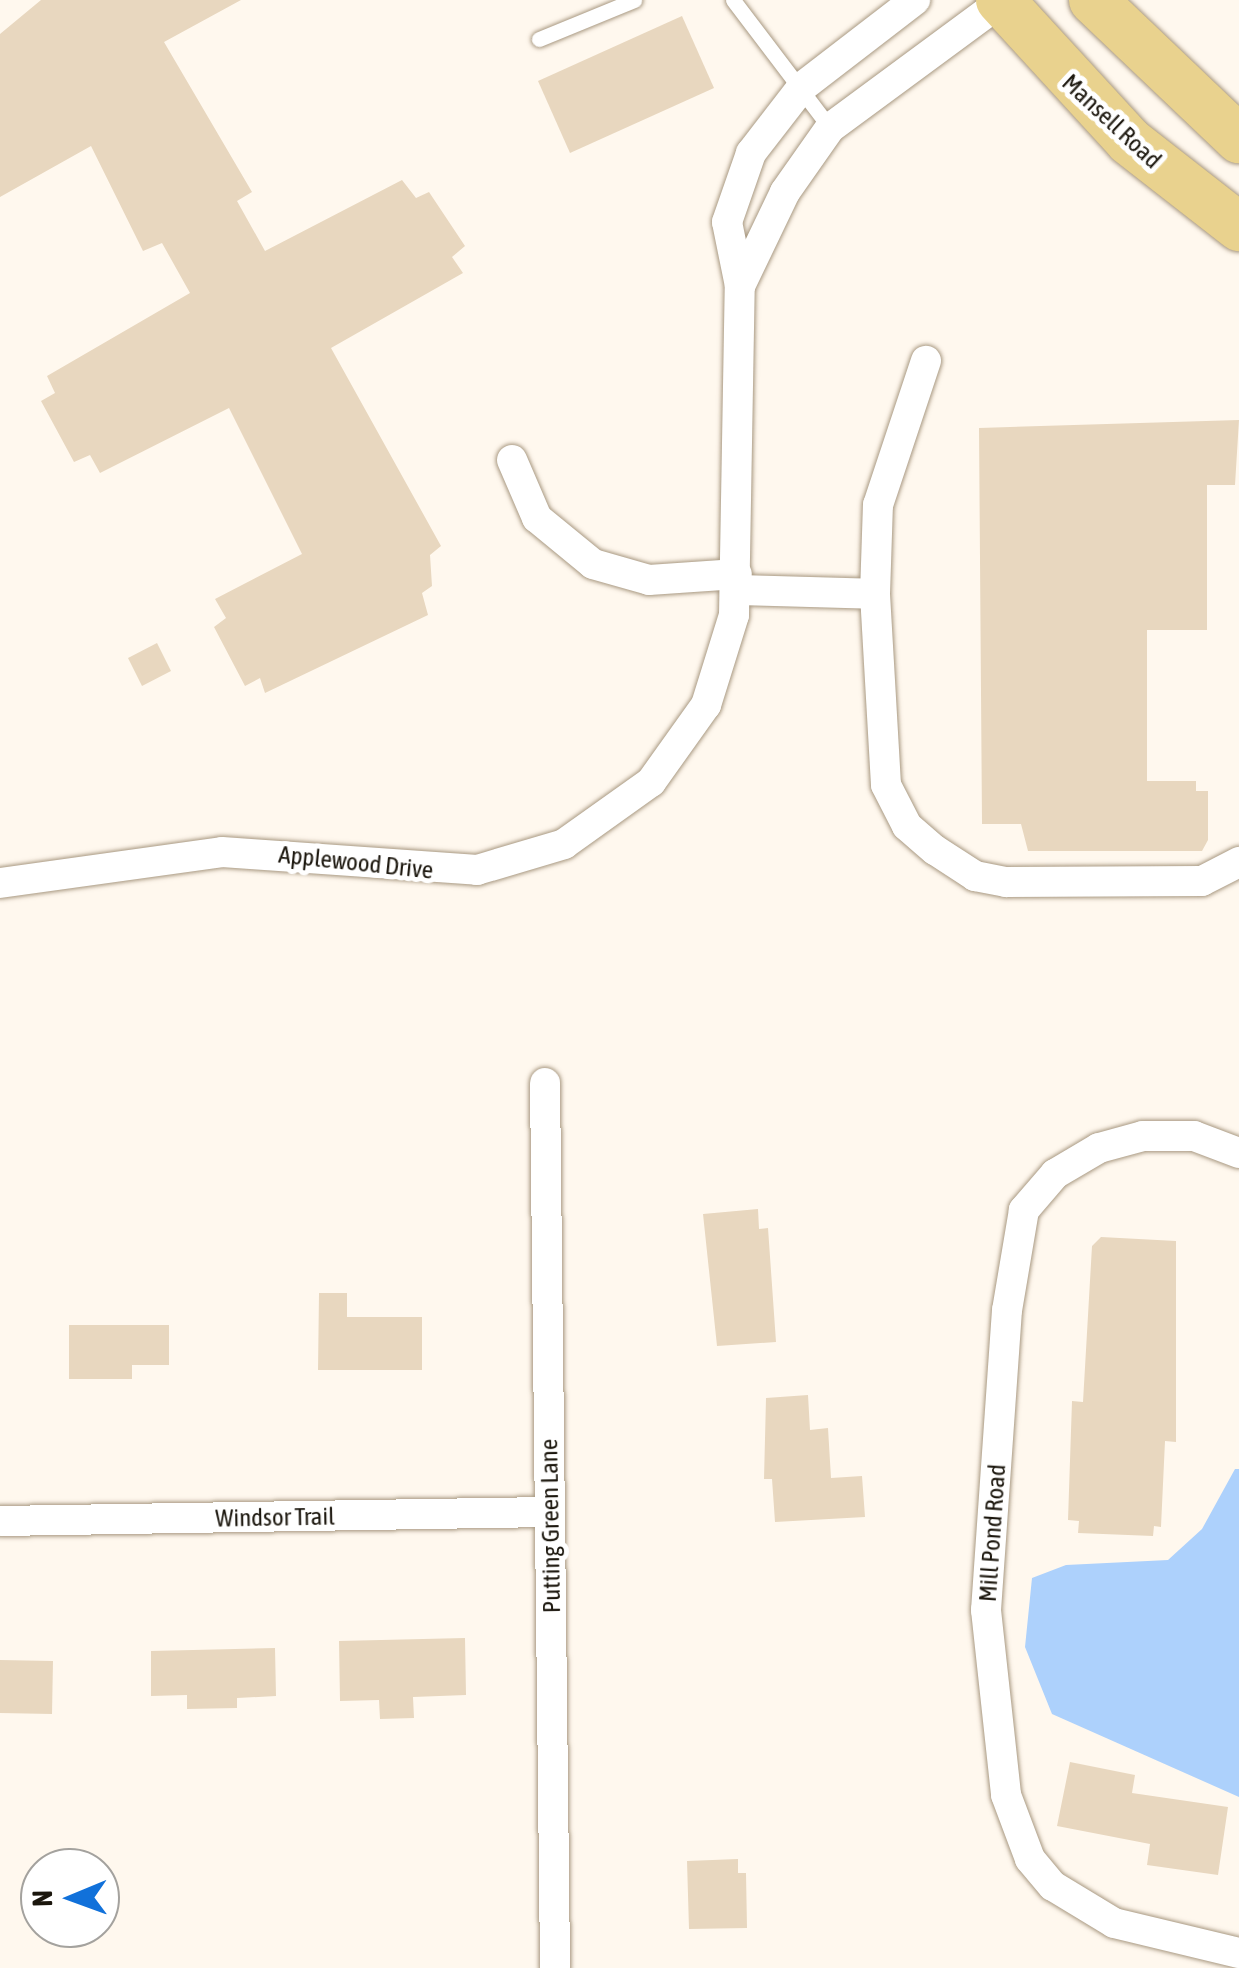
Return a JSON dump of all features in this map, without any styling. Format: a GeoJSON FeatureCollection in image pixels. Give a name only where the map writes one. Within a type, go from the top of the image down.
{"type":"FeatureCollection","features":[{"type":"Feature","properties":{"kind":"main road"},"geometry":{"type":"LineString","coordinates":[[1094,0],[1239,139]]}},
{"type":"Feature","properties":{"kind":"main road","name":"Mansell Road"},"geometry":{"type":"LineString","coordinates":[[1001,1],[1128,141],[1239,227]]}},
{"type":"Feature","properties":{"kind":"street","name":"Applewood Drive"},"geometry":{"type":"LineString","coordinates":[[0,883],[222,852],[477,870],[564,844],[612,816],[678,750],[722,666],[736,582],[740,286],[726,222],[752,153],[798,93],[915,0]]}},
{"type":"Feature","properties":{"kind":"street","name":"Applewood Drive"},"geometry":{"type":"LineString","coordinates":[[740,286],[785,192],[830,128],[1001,1]]}},
{"type":"Feature","properties":{"kind":"street"},"geometry":{"type":"LineString","coordinates":[[926,362],[878,505],[876,594],[886,785],[907,826],[975,876],[1006,882],[1202,880],[1239,862]]}},
{"type":"Feature","properties":{"kind":"street"},"geometry":{"type":"LineString","coordinates":[[512,460],[537,518],[593,564],[649,580],[736,582],[876,594]]}},
{"type":"Feature","properties":{"kind":"street","name":"Putting Green Lane"},"geometry":{"type":"LineString","coordinates":[[545,1083],[554,1968]]}},
{"type":"Feature","properties":{"kind":"street","name":"Mill Pond Road"},"geometry":{"type":"LineString","coordinates":[[1239,1152],[1194,1136],[1143,1136],[1099,1148],[1054,1174],[1024,1210],[1007,1310],[986,1610],[1006,1795],[1030,1859],[1053,1886],[1114,1923],[1239,1954]]}},
{"type":"Feature","properties":{"kind":"street","name":"Windsor Trail"},"geometry":{"type":"LineString","coordinates":[[0,1521],[550,1512]]}},
{"type":"Feature","properties":{"kind":"lane"},"geometry":{"type":"LineString","coordinates":[[539,39],[634,0]]}},
{"type":"Feature","properties":{"kind":"lane"},"geometry":{"type":"LineString","coordinates":[[733,0],[798,93],[830,128]]}},
{"type":"Feature","properties":{"kind":"water"},"geometry":{"type":"Polygon","coordinates":[[[1235,1469],[1239,1469],[1239,1797],[1052,1714],[1025,1647],[1032,1578],[1066,1565],[1168,1560],[1202,1529],[1235,1469]]]}},
{"type":"Feature","properties":{"kind":"building"},"geometry":{"type":"Polygon","coordinates":[[[41,0],[241,0],[164,42],[252,192],[237,201],[265,251],[402,180],[416,198],[429,192],[465,246],[452,257],[463,273],[331,348],[441,546],[430,555],[432,586],[422,593],[428,615],[265,693],[260,678],[245,686],[214,627],[226,618],[215,599],[302,554],[229,408],[100,473],[90,455],[74,462],[41,401],[55,393],[47,376],[190,293],[162,243],[143,251],[91,146],[0,197],[0,34],[41,0]]]}},
{"type":"Feature","properties":{"kind":"building"},"geometry":{"type":"Polygon","coordinates":[[[682,16],[714,88],[570,153],[538,81],[682,16]]]}},
{"type":"Feature","properties":{"kind":"building"},"geometry":{"type":"Polygon","coordinates":[[[1239,420],[1235,485],[1207,485],[1207,630],[1147,630],[1147,781],[1196,781],[1196,791],[1208,791],[1208,840],[1202,851],[1028,851],[1021,824],[982,824],[979,428],[1239,420]]]}},
{"type":"Feature","properties":{"kind":"building"},"geometry":{"type":"Polygon","coordinates":[[[157,643],[171,671],[142,686],[128,658],[157,643]]]}},
{"type":"Feature","properties":{"kind":"building"},"geometry":{"type":"Polygon","coordinates":[[[758,1209],[759,1229],[768,1228],[776,1342],[717,1346],[703,1214],[758,1209]]]}},
{"type":"Feature","properties":{"kind":"building"},"geometry":{"type":"Polygon","coordinates":[[[1101,1237],[1176,1241],[1176,1442],[1165,1441],[1161,1527],[1154,1526],[1153,1536],[1078,1533],[1079,1521],[1068,1520],[1072,1401],[1083,1402],[1092,1246],[1101,1237]]]}},
{"type":"Feature","properties":{"kind":"building"},"geometry":{"type":"Polygon","coordinates":[[[319,1293],[347,1293],[347,1317],[422,1317],[422,1370],[318,1370],[319,1293]]]}},
{"type":"Feature","properties":{"kind":"building"},"geometry":{"type":"Polygon","coordinates":[[[69,1325],[169,1325],[169,1365],[132,1365],[132,1379],[69,1379],[69,1325]]]}},
{"type":"Feature","properties":{"kind":"building"},"geometry":{"type":"Polygon","coordinates":[[[808,1395],[810,1430],[828,1428],[831,1478],[862,1476],[865,1517],[775,1522],[772,1479],[764,1479],[766,1398],[808,1395]]]}},
{"type":"Feature","properties":{"kind":"building"},"geometry":{"type":"Polygon","coordinates":[[[465,1638],[466,1695],[413,1697],[414,1718],[380,1719],[379,1700],[340,1701],[339,1641],[465,1638]]]}},
{"type":"Feature","properties":{"kind":"building"},"geometry":{"type":"Polygon","coordinates":[[[275,1648],[276,1696],[237,1698],[237,1708],[187,1709],[187,1695],[151,1696],[151,1651],[275,1648]]]}},
{"type":"Feature","properties":{"kind":"building"},"geometry":{"type":"Polygon","coordinates":[[[0,1660],[53,1661],[52,1714],[0,1713],[0,1660]]]}},
{"type":"Feature","properties":{"kind":"building"},"geometry":{"type":"Polygon","coordinates":[[[1070,1762],[1135,1775],[1132,1793],[1228,1807],[1218,1875],[1147,1865],[1150,1844],[1057,1826],[1070,1762]]]}},
{"type":"Feature","properties":{"kind":"building"},"geometry":{"type":"Polygon","coordinates":[[[738,1859],[738,1873],[746,1873],[747,1928],[689,1929],[687,1861],[738,1859]]]}}]}
